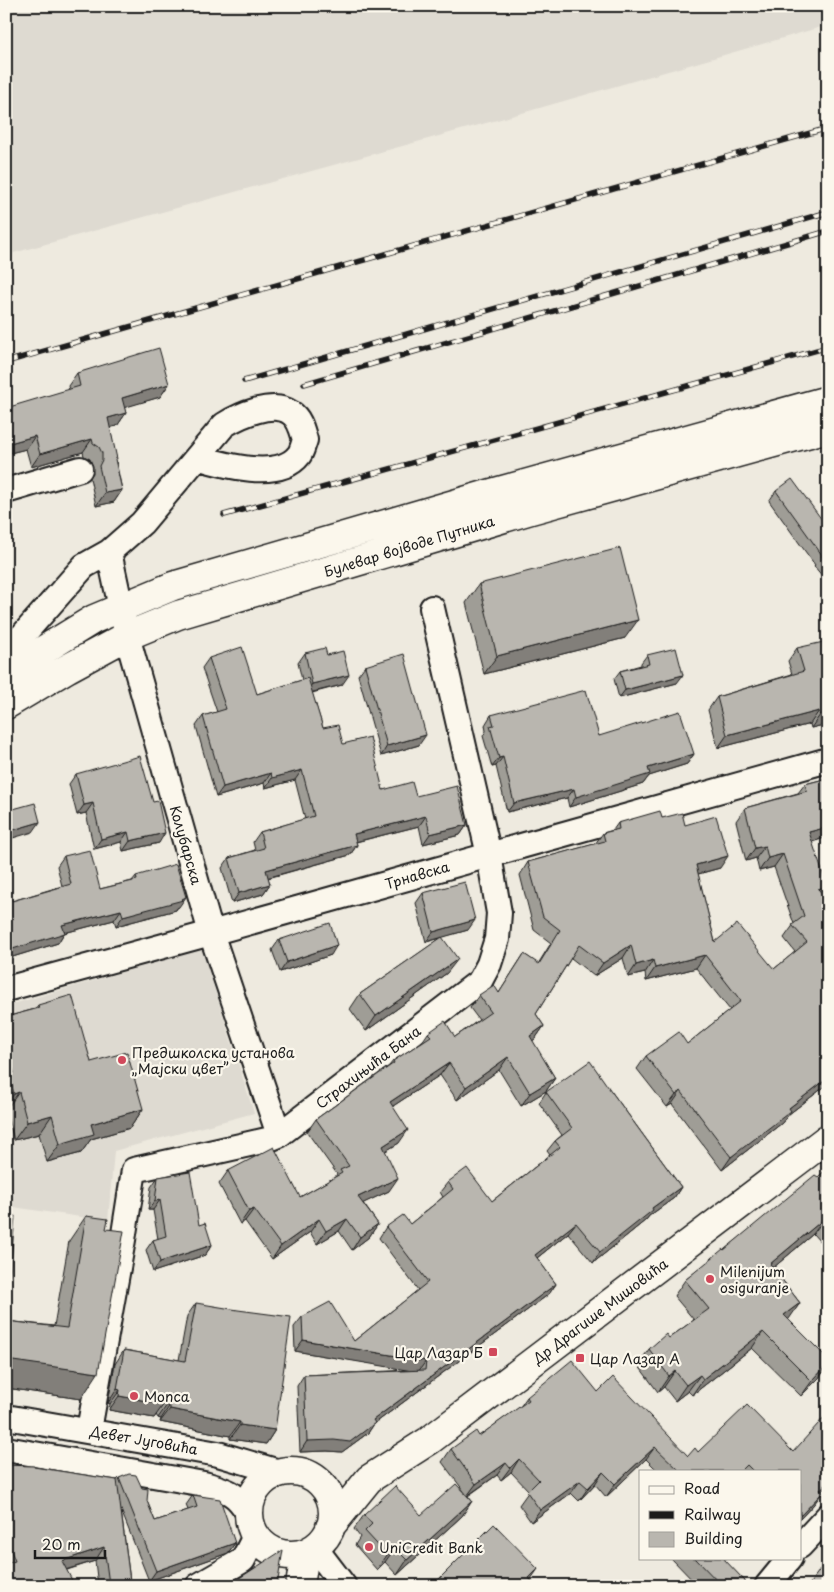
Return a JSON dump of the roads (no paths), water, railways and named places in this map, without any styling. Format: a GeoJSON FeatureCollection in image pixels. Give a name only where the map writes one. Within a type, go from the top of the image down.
{"type":"FeatureCollection","features":[{"type":"Feature","properties":{"kind":"main road","name":"Булевар војводе Путника"},"geometry":{"type":"LineString","coordinates":[[6,673],[94,619],[182,583],[492,493],[828,400]]}},
{"type":"Feature","properties":{"kind":"main road","name":"Булевар војводе Путника"},"geometry":{"type":"LineString","coordinates":[[6,705],[126,636],[178,615],[531,510],[828,428]]}},
{"type":"Feature","properties":{"kind":"main road","name":"Др Драгише Мишовића"},"geometry":{"type":"LineString","coordinates":[[317,1543],[369,1479],[430,1440],[828,1138]]}},
{"type":"Feature","properties":{"kind":"main road"},"geometry":{"type":"LineString","coordinates":[[300,1586],[317,1543],[333,1514],[331,1501],[325,1488],[316,1479],[298,1472],[279,1472],[267,1478],[257,1488],[251,1499],[252,1524],[265,1546],[277,1553],[290,1556],[317,1543]]}},
{"type":"Feature","properties":{"kind":"main road","name":"Др Драгише Мишовића"},"geometry":{"type":"LineString","coordinates":[[316,1479],[331,1483],[346,1483],[369,1479]]}},
{"type":"Feature","properties":{"kind":"street"},"geometry":{"type":"LineString","coordinates":[[6,649],[23,635],[84,566],[109,552],[142,523],[197,457]]}},
{"type":"Feature","properties":{"kind":"street"},"geometry":{"type":"LineString","coordinates":[[6,491],[80,469]]}},
{"type":"Feature","properties":{"kind":"street","name":"Колубарска"},"geometry":{"type":"LineString","coordinates":[[109,552],[126,636],[211,933],[279,1135]]}},
{"type":"Feature","properties":{"kind":"street","name":"Страхињића Бана"},"geometry":{"type":"LineString","coordinates":[[88,1430],[134,1170],[267,1140],[279,1135],[480,981],[489,964],[498,939],[499,913],[489,855],[432,608]]}},
{"type":"Feature","properties":{"kind":"street","name":"Трнавска"},"geometry":{"type":"LineString","coordinates":[[6,989],[828,760]]}},
{"type":"Feature","properties":{"kind":"street","name":"Девет Југовића"},"geometry":{"type":"LineString","coordinates":[[6,1417],[218,1454],[279,1472]]}},
{"type":"Feature","properties":{"kind":"street"},"geometry":{"type":"LineString","coordinates":[[6,1449],[204,1484],[224,1489],[233,1494],[242,1502],[252,1524],[243,1560],[198,1586]]}},
{"type":"Feature","properties":{"kind":"street"},"geometry":{"type":"LineString","coordinates":[[802,1544],[828,1516]]}},
{"type":"Feature","properties":{"kind":"street"},"geometry":{"type":"LineString","coordinates":[[317,1543],[344,1586]]}},
{"type":"Feature","properties":{"kind":"street"},"geometry":{"type":"LineString","coordinates":[[767,1586],[788,1560]]}},
{"type":"Feature","properties":{"kind":"railway"},"geometry":{"type":"LineString","coordinates":[[6,362],[828,128]]}},
{"type":"Feature","properties":{"kind":"railway"},"geometry":{"type":"LineString","coordinates":[[244,381],[828,212]]}},
{"type":"Feature","properties":{"kind":"railway"},"geometry":{"type":"LineString","coordinates":[[304,384],[828,231]]}},
{"type":"Feature","properties":{"kind":"railway"},"geometry":{"type":"LineString","coordinates":[[224,515],[828,347]]}},
{"type":"Feature","properties":{"kind":"place","name":"Предшколска установа „Мајски цвет”"},"geometry":{"type":"Point","coordinates":[122,1060]}},
{"type":"Feature","properties":{"kind":"place","name":"Milenijum osiguranje"},"geometry":{"type":"Point","coordinates":[710,1279]}},
{"type":"Feature","properties":{"kind":"place","name":"Цар Лазар Б"},"geometry":{"type":"Point","coordinates":[493,1352]}},
{"type":"Feature","properties":{"kind":"place","name":"Цар Лазар А"},"geometry":{"type":"Point","coordinates":[580,1358]}},
{"type":"Feature","properties":{"kind":"place","name":"Monca"},"geometry":{"type":"Point","coordinates":[134,1396]}},
{"type":"Feature","properties":{"kind":"place","name":"UniCredit Bank"},"geometry":{"type":"Point","coordinates":[369,1547]}}]}
